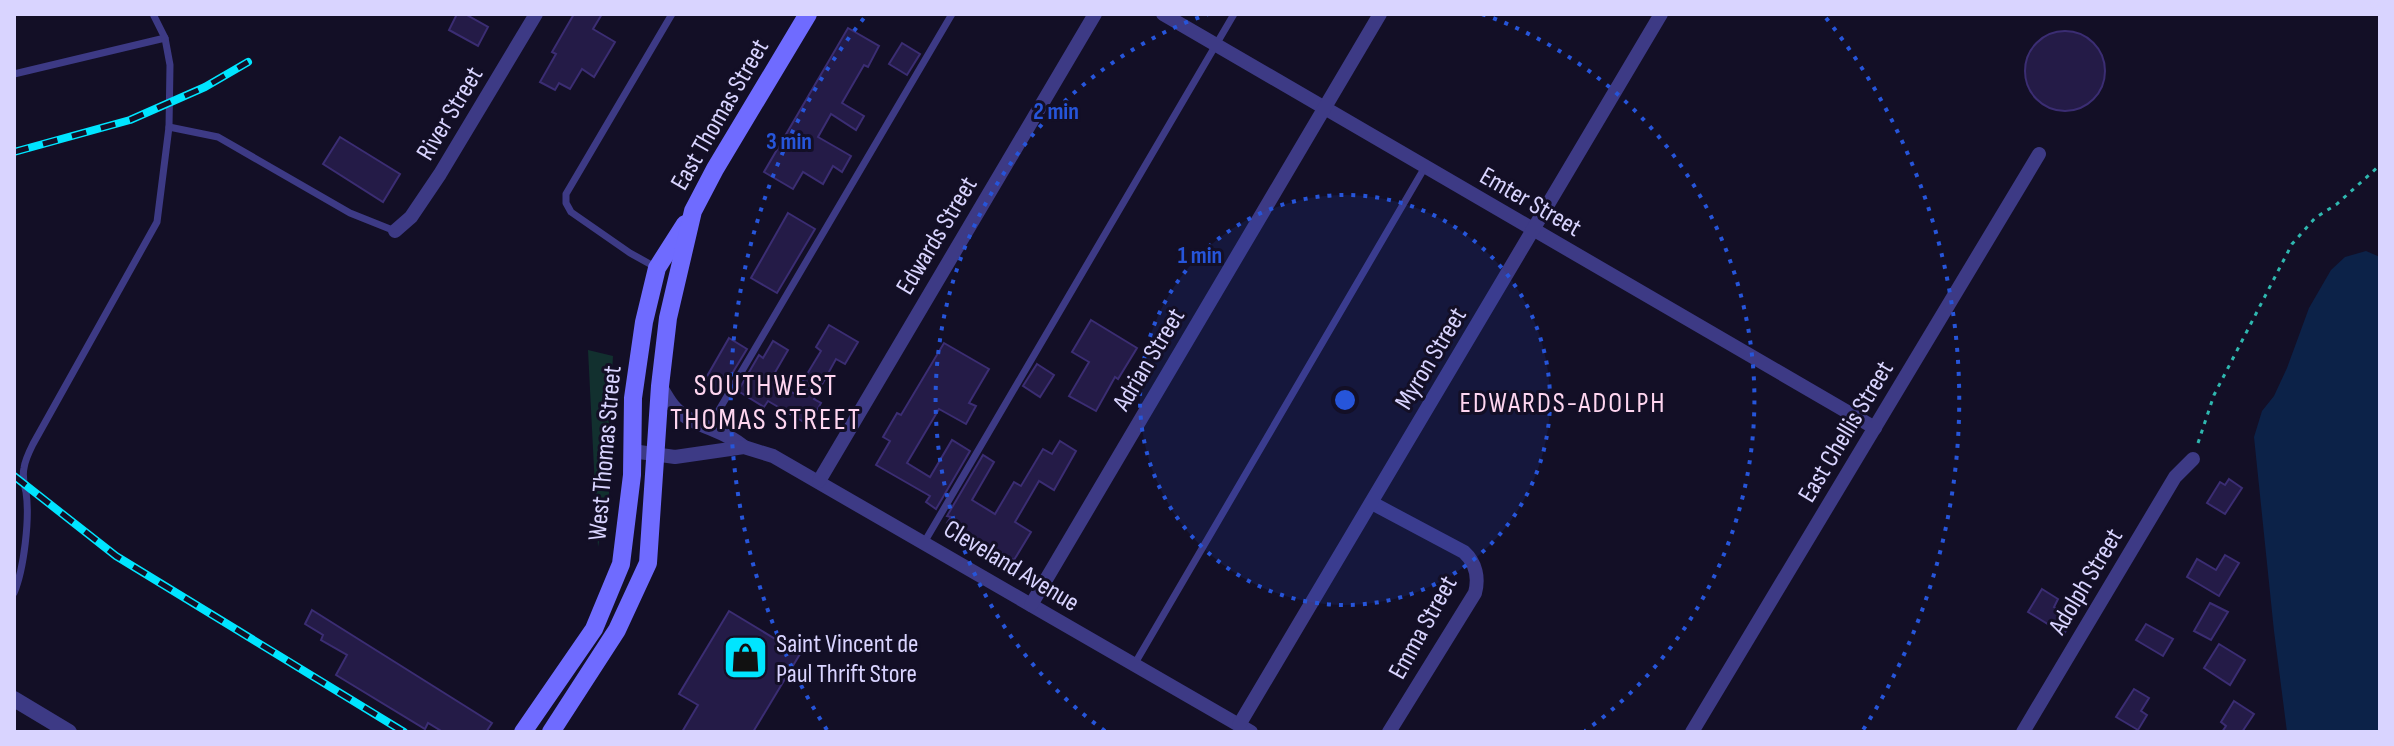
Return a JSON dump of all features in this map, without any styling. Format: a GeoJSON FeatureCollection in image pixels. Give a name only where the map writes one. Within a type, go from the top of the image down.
{"type":"FeatureCollection","features":[{"type":"Feature","properties":{"kind":"main road","name":"East Thomas Street"},"geometry":{"type":"LineString","coordinates":[[660,386],[668,318],[693,211],[708,180],[808,14]]}},
{"type":"Feature","properties":{"kind":"main road","name":"West Thomas Street"},"geometry":{"type":"LineString","coordinates":[[523,732],[594,629],[621,564],[632,475],[637,363],[644,322],[657,268],[693,211]]}},
{"type":"Feature","properties":{"kind":"main road","name":"West Thomas Street"},"geometry":{"type":"LineString","coordinates":[[551,732],[617,630],[648,563],[660,386]]}},
{"type":"Feature","properties":{"kind":"street","name":"River Street"},"geometry":{"type":"LineString","coordinates":[[395,231],[411,217],[440,174],[536,14]]}},
{"type":"Feature","properties":{"kind":"street","name":"Edwards Street"},"geometry":{"type":"LineString","coordinates":[[819,481],[1095,14]]}},
{"type":"Feature","properties":{"kind":"street","name":"Emter Street"},"geometry":{"type":"LineString","coordinates":[[1163,14],[1875,428]]}},
{"type":"Feature","properties":{"kind":"street","name":"Adrian Street"},"geometry":{"type":"LineString","coordinates":[[1031,605],[1380,14]]}},
{"type":"Feature","properties":{"kind":"street","name":"Myron Street"},"geometry":{"type":"LineString","coordinates":[[1245,729],[1372,503],[1661,14]]}},
{"type":"Feature","properties":{"kind":"street","name":"East Chellis Street"},"geometry":{"type":"LineString","coordinates":[[1692,732],[2039,154]]}},
{"type":"Feature","properties":{"kind":"street","name":"Cleveland Avenue"},"geometry":{"type":"LineString","coordinates":[[660,386],[674,408],[688,418],[712,427],[744,447],[773,456],[819,481],[1245,729]]}},
{"type":"Feature","properties":{"kind":"street","name":"Cleveland Avenue"},"geometry":{"type":"LineString","coordinates":[[632,451],[675,457],[744,447]]}},
{"type":"Feature","properties":{"kind":"street","name":"Adolph Street"},"geometry":{"type":"LineString","coordinates":[[2023,732],[2175,477],[2193,459]]}},
{"type":"Feature","properties":{"kind":"street","name":"Emma Street"},"geometry":{"type":"LineString","coordinates":[[1372,503],[1464,552],[1473,563],[1477,584],[1475,593],[1389,732]]}},
{"type":"Feature","properties":{"kind":"street"},"geometry":{"type":"LineString","coordinates":[[14,699],[69,732]]}},
{"type":"Feature","properties":{"kind":"lane"},"geometry":{"type":"LineString","coordinates":[[14,593],[23,557],[24,464],[157,222],[169,127],[170,65],[165,38],[153,14]]}},
{"type":"Feature","properties":{"kind":"lane"},"geometry":{"type":"LineString","coordinates":[[657,268],[571,212],[566,203],[566,194],[672,14]]}},
{"type":"Feature","properties":{"kind":"lane"},"geometry":{"type":"LineString","coordinates":[[712,427],[716,415],[952,14]]}},
{"type":"Feature","properties":{"kind":"lane"},"geometry":{"type":"LineString","coordinates":[[925,541],[1234,14]]}},
{"type":"Feature","properties":{"kind":"lane"},"geometry":{"type":"LineString","coordinates":[[14,74],[165,38]]}},
{"type":"Feature","properties":{"kind":"lane"},"geometry":{"type":"LineString","coordinates":[[169,127],[218,137],[350,213],[395,231]]}},
{"type":"Feature","properties":{"kind":"lane"},"geometry":{"type":"LineString","coordinates":[[1134,665],[1425,167]]}},
{"type":"Feature","properties":{"kind":"path"},"geometry":{"type":"LineString","coordinates":[[2193,459],[2214,395],[2292,244],[2315,218],[2337,204],[2380,165]]}},
{"type":"Feature","properties":{"kind":"green space"},"geometry":{"type":"Polygon","coordinates":[[[588,350],[613,356],[608,435],[609,493],[598,547],[588,350]]]}},
{"type":"Feature","properties":{"kind":"water"},"geometry":{"type":"Polygon","coordinates":[[[2366,251],[2380,257],[2380,732],[2287,732],[2254,437],[2262,411],[2274,396],[2287,368],[2309,308],[2331,270],[2345,257],[2366,251]]]}},
{"type":"Feature","properties":{"kind":"building"},"geometry":{"type":"Polygon","coordinates":[[[457,14],[465,14],[488,27],[478,46],[449,30],[457,14]]]}},
{"type":"Feature","properties":{"kind":"building"},"geometry":{"type":"Polygon","coordinates":[[[574,14],[602,14],[593,29],[615,42],[594,77],[582,69],[570,89],[559,83],[555,90],[540,82],[556,54],[552,52],[574,14]]]}},
{"type":"Feature","properties":{"kind":"building"},"geometry":{"type":"Polygon","coordinates":[[[848,28],[879,46],[842,103],[864,116],[856,130],[831,114],[818,137],[851,156],[842,172],[833,166],[823,184],[803,172],[793,189],[764,172],[848,28]]]}},
{"type":"Feature","properties":{"kind":"building"},"geometry":{"type":"Polygon","coordinates":[[[2065,31],[2080,34],[2093,43],[2102,56],[2105,71],[2102,86],[2093,99],[2080,108],[2065,111],[2050,108],[2037,99],[2028,86],[2025,71],[2028,56],[2037,43],[2050,34],[2065,31]]]}},
{"type":"Feature","properties":{"kind":"building"},"geometry":{"type":"Polygon","coordinates":[[[902,43],[920,54],[907,75],[889,64],[902,43]]]}},
{"type":"Feature","properties":{"kind":"building"},"geometry":{"type":"Polygon","coordinates":[[[340,137],[400,174],[383,202],[323,164],[340,137]]]}},
{"type":"Feature","properties":{"kind":"building"},"geometry":{"type":"Polygon","coordinates":[[[788,213],[815,229],[777,293],[751,278],[788,213]]]}},
{"type":"Feature","properties":{"kind":"building"},"geometry":{"type":"Polygon","coordinates":[[[1091,320],[1137,348],[1118,379],[1115,377],[1096,411],[1069,396],[1089,362],[1072,352],[1091,320]]]}},
{"type":"Feature","properties":{"kind":"building"},"geometry":{"type":"Polygon","coordinates":[[[829,325],[858,342],[845,364],[836,359],[814,399],[821,403],[809,425],[768,401],[764,407],[738,391],[759,355],[763,358],[773,341],[788,350],[770,381],[795,394],[821,351],[816,347],[829,325]]]}},
{"type":"Feature","properties":{"kind":"building"},"geometry":{"type":"Polygon","coordinates":[[[729,338],[747,349],[719,395],[702,385],[729,338]]]}},
{"type":"Feature","properties":{"kind":"building"},"geometry":{"type":"Polygon","coordinates":[[[944,343],[989,369],[969,403],[976,406],[966,424],[939,409],[907,463],[930,477],[952,440],[970,451],[936,509],[926,502],[930,496],[876,465],[890,441],[883,437],[897,413],[901,415],[944,343]]]}},
{"type":"Feature","properties":{"kind":"building"},"geometry":{"type":"Polygon","coordinates":[[[1037,364],[1054,375],[1040,397],[1023,386],[1037,364]]]}},
{"type":"Feature","properties":{"kind":"building"},"geometry":{"type":"Polygon","coordinates":[[[1060,441],[1076,451],[1054,490],[1039,481],[1015,522],[1031,532],[1014,560],[947,523],[951,517],[947,516],[983,455],[994,462],[972,500],[995,514],[1014,482],[1021,486],[1043,449],[1052,454],[1060,441]]]}},
{"type":"Feature","properties":{"kind":"building"},"geometry":{"type":"Polygon","coordinates":[[[2229,479],[2242,488],[2225,514],[2207,503],[2220,482],[2225,485],[2229,479]]]}},
{"type":"Feature","properties":{"kind":"building"},"geometry":{"type":"Polygon","coordinates":[[[2225,555],[2239,563],[2219,596],[2187,577],[2197,559],[2216,570],[2225,555]]]}},
{"type":"Feature","properties":{"kind":"building"},"geometry":{"type":"Polygon","coordinates":[[[2042,589],[2058,599],[2054,607],[2073,618],[2064,634],[2028,612],[2042,589]]]}},
{"type":"Feature","properties":{"kind":"building"},"geometry":{"type":"Polygon","coordinates":[[[2210,603],[2228,612],[2211,640],[2194,631],[2210,603]]]}},
{"type":"Feature","properties":{"kind":"building"},"geometry":{"type":"Polygon","coordinates":[[[312,610],[492,723],[486,732],[443,732],[428,723],[425,729],[336,675],[347,655],[321,640],[323,635],[305,624],[312,610]]]}},
{"type":"Feature","properties":{"kind":"building"},"geometry":{"type":"Polygon","coordinates":[[[729,611],[800,654],[753,732],[682,732],[698,705],[679,694],[729,611]]]}},
{"type":"Feature","properties":{"kind":"building"},"geometry":{"type":"Polygon","coordinates":[[[2146,624],[2173,639],[2163,656],[2136,640],[2146,624]]]}},
{"type":"Feature","properties":{"kind":"building"},"geometry":{"type":"Polygon","coordinates":[[[2219,644],[2245,660],[2230,685],[2204,668],[2219,644]]]}},
{"type":"Feature","properties":{"kind":"building"},"geometry":{"type":"Polygon","coordinates":[[[2134,689],[2149,698],[2141,711],[2147,715],[2138,730],[2116,717],[2134,689]]]}},
{"type":"Feature","properties":{"kind":"building"},"geometry":{"type":"Polygon","coordinates":[[[2234,701],[2254,714],[2242,732],[2222,732],[2226,726],[2221,722],[2234,701]]]}},
{"type":"Feature","properties":{"kind":"railway"},"geometry":{"type":"LineString","coordinates":[[14,152],[130,120],[205,87],[248,62]]}},
{"type":"Feature","properties":{"kind":"railway"},"geometry":{"type":"LineString","coordinates":[[14,476],[116,556],[404,732]]}},
{"type":"Feature","properties":{"kind":"place","name":"Saint Vincent de Paul Thrift Store"},"geometry":{"type":"Point","coordinates":[745,658]}},
{"type":"Feature","properties":{"kind":"district","name":"SOUTHWEST THOMAS STREET"},"geometry":{"type":"Point","coordinates":[766,402]}},
{"type":"Feature","properties":{"kind":"district","name":"EDWARDS-ADOLPH"},"geometry":{"type":"Point","coordinates":[1563,402]}}]}
